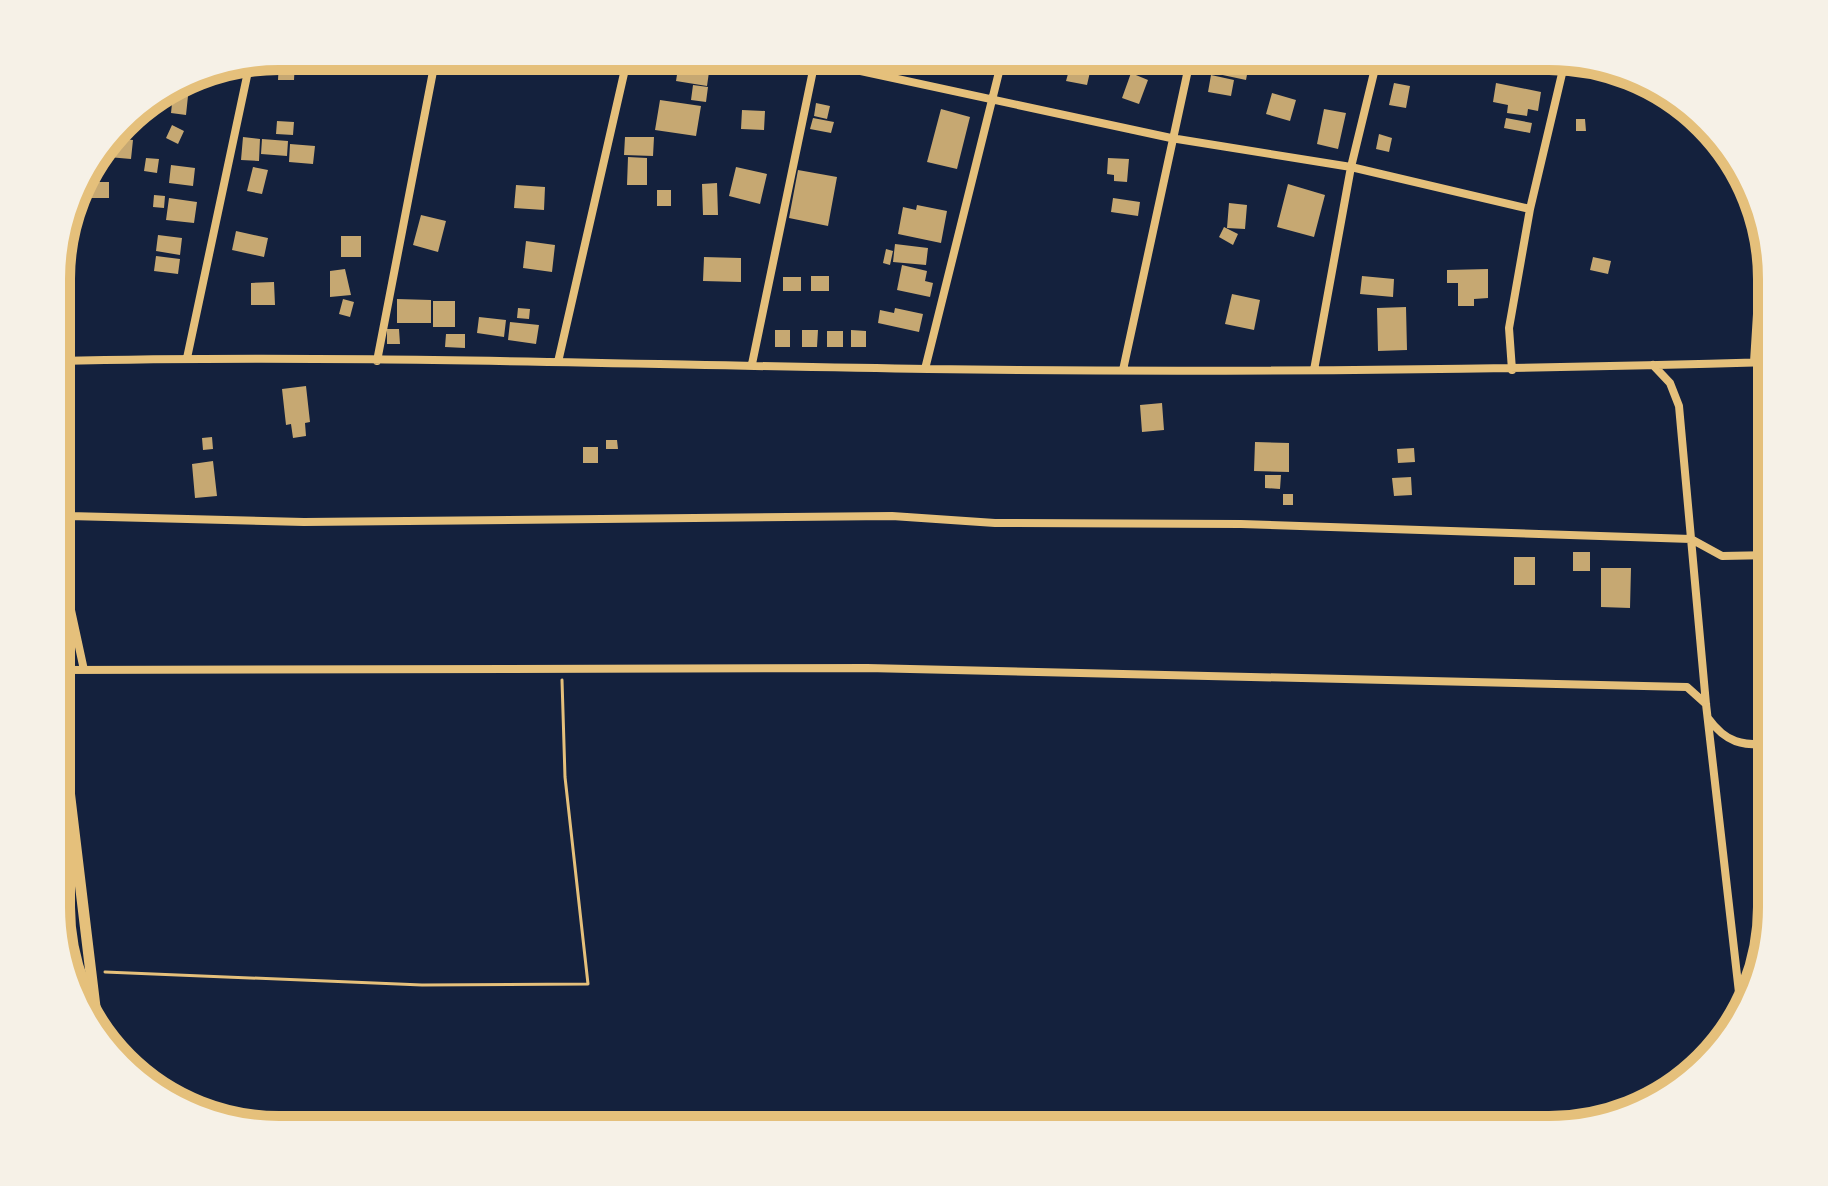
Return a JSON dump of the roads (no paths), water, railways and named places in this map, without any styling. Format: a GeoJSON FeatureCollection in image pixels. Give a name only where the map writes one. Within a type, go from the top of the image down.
{"type":"FeatureCollection","features":[{"type":"Feature","properties":{"kind":"main road"},"geometry":{"type":"LineString","coordinates":[[70,812],[95,1005]]}},
{"type":"Feature","properties":{"kind":"street"},"geometry":{"type":"LineString","coordinates":[[377,361],[433,70]]}},
{"type":"Feature","properties":{"kind":"street"},"geometry":{"type":"LineString","coordinates":[[558,362],[625,70]]}},
{"type":"Feature","properties":{"kind":"street"},"geometry":{"type":"LineString","coordinates":[[752,364],[813,70]]}},
{"type":"Feature","properties":{"kind":"street"},"geometry":{"type":"LineString","coordinates":[[865,70],[1171,138],[1351,167],[1530,209]]}},
{"type":"Feature","properties":{"kind":"street"},"geometry":{"type":"LineString","coordinates":[[925,369],[1000,70]]}},
{"type":"Feature","properties":{"kind":"street"},"geometry":{"type":"LineString","coordinates":[[1123,370],[1188,70]]}},
{"type":"Feature","properties":{"kind":"street"},"geometry":{"type":"LineString","coordinates":[[1314,370],[1351,167],[1375,70]]}},
{"type":"Feature","properties":{"kind":"street"},"geometry":{"type":"LineString","coordinates":[[1512,370],[1509,328],[1530,209],[1563,70]]}},
{"type":"Feature","properties":{"kind":"street"},"geometry":{"type":"LineString","coordinates":[[187,358],[248,73]]}},
{"type":"Feature","properties":{"kind":"street"},"geometry":{"type":"LineString","coordinates":[[1754,362],[1758,298]]}},
{"type":"Feature","properties":{"kind":"street"},"geometry":{"type":"LineString","coordinates":[[70,361],[187,358],[1123,370],[1512,370],[1758,362]]}},
{"type":"Feature","properties":{"kind":"street"},"geometry":{"type":"LineString","coordinates":[[1653,365],[1670,383],[1679,406],[1706,704],[1739,992]]}},
{"type":"Feature","properties":{"kind":"street"},"geometry":{"type":"LineString","coordinates":[[70,516],[366,522],[892,516],[995,523],[1241,524],[1691,539],[1722,556],[1758,555]]}},
{"type":"Feature","properties":{"kind":"street"},"geometry":{"type":"LineString","coordinates":[[70,563],[71,610],[84,670]]}},
{"type":"Feature","properties":{"kind":"street"},"geometry":{"type":"LineString","coordinates":[[70,670],[867,668],[1687,687],[1706,704]]}},
{"type":"Feature","properties":{"kind":"street"},"geometry":{"type":"LineString","coordinates":[[1708,717],[1721,736],[1745,746],[1758,745]]}}]}
